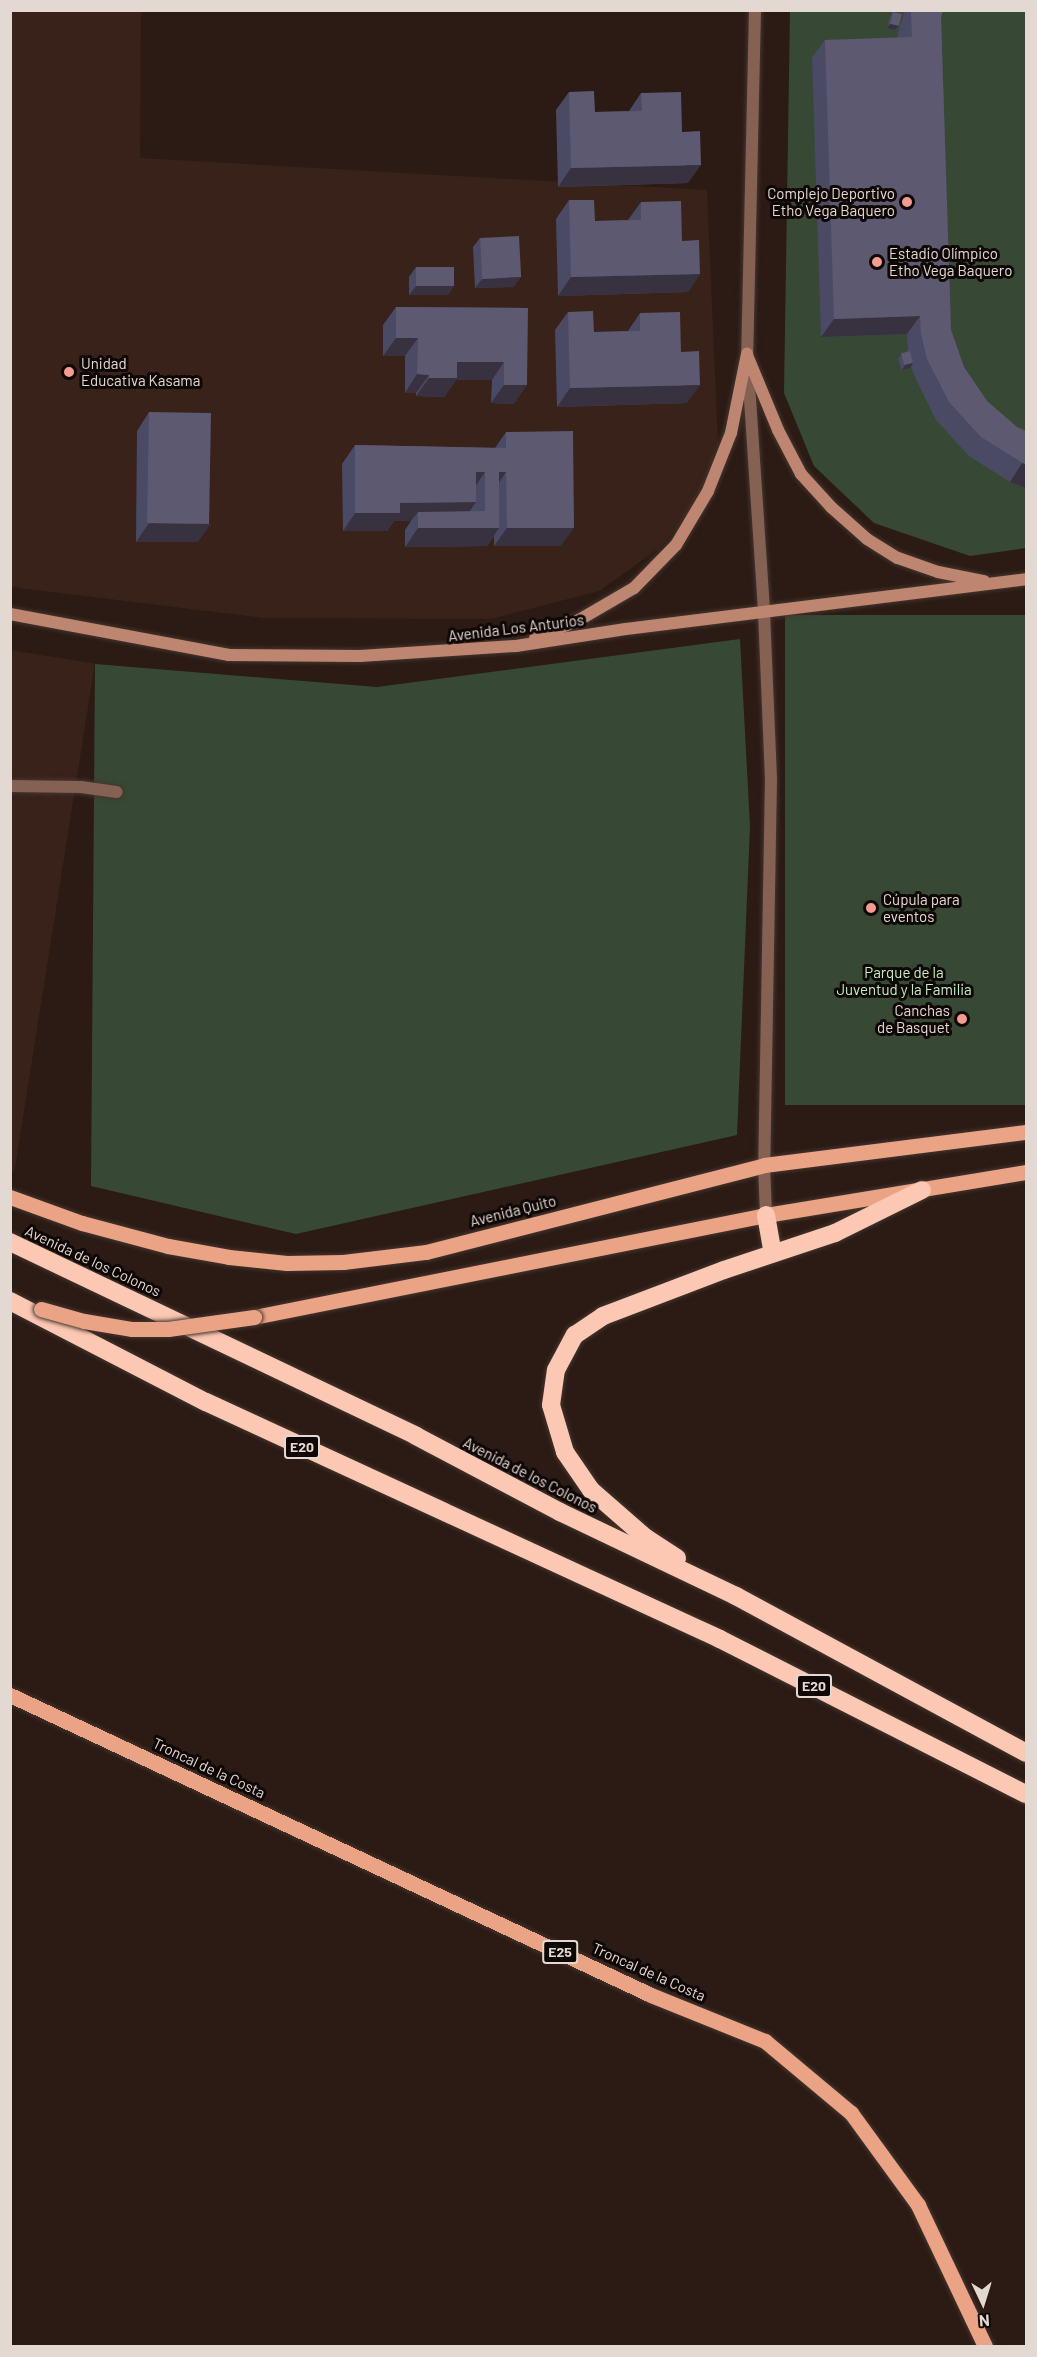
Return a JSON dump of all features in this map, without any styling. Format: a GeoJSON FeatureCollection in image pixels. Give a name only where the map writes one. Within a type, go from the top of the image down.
{"type":"FeatureCollection","features":[{"type":"Feature","properties":{"kind":"highway"},"geometry":{"type":"LineString","coordinates":[[736,1596],[646,1538],[591,1490],[565,1452],[551,1405],[556,1370],[575,1335],[603,1316],[773,1253],[835,1233],[922,1190]]}},
{"type":"Feature","properties":{"kind":"highway"},"geometry":{"type":"LineString","coordinates":[[766,1215],[773,1253]]}},
{"type":"Feature","properties":{"kind":"highway","name":"Avenida de los Colonos"},"geometry":{"type":"LineString","coordinates":[[10,1242],[416,1436],[560,1512],[736,1596],[1026,1753]]}},
{"type":"Feature","properties":{"kind":"highway","name":"E20"},"geometry":{"type":"LineString","coordinates":[[10,1299],[206,1402],[710,1634],[1026,1794]]}},
{"type":"Feature","properties":{"kind":"main road","name":"Avenida Quito"},"geometry":{"type":"LineString","coordinates":[[10,1197],[82,1223],[168,1246],[229,1257],[287,1263],[343,1262],[426,1252],[764,1165],[1026,1132]]}},
{"type":"Feature","properties":{"kind":"main road"},"geometry":{"type":"LineString","coordinates":[[10,1299],[84,1321],[132,1329],[168,1329],[254,1317],[766,1215],[1026,1172]]}},
{"type":"Feature","properties":{"kind":"main road","name":"Troncal de la Costa"},"geometry":{"type":"LineString","coordinates":[[10,1695],[651,1995],[765,2041],[851,2113],[912,2196],[985,2346]]}},
{"type":"Feature","properties":{"kind":"street"},"geometry":{"type":"LineString","coordinates":[[755,10],[747,354],[764,612],[771,778],[764,1165],[766,1215]]}},
{"type":"Feature","properties":{"kind":"street"},"geometry":{"type":"LineString","coordinates":[[747,354],[778,430],[801,474],[831,507],[867,538],[897,558],[938,572],[997,583]]}},
{"type":"Feature","properties":{"kind":"street"},"geometry":{"type":"LineString","coordinates":[[516,646],[579,620],[634,588],[676,544],[708,491],[731,433],[747,354]]}},
{"type":"Feature","properties":{"kind":"street","name":"Avenida Los Anturios"},"geometry":{"type":"LineString","coordinates":[[10,614],[229,655],[360,656],[516,646],[1026,579]]}},
{"type":"Feature","properties":{"kind":"street"},"geometry":{"type":"LineString","coordinates":[[10,786],[81,787],[117,792]]}},
{"type":"Feature","properties":{"kind":"shaded area"},"geometry":{"type":"Polygon","coordinates":[[[11,11],[141,11],[140,158],[707,190],[718,443],[697,503],[661,547],[599,591],[491,619],[264,618],[11,587],[11,11]]]}},
{"type":"Feature","properties":{"kind":"shaded area"},"geometry":{"type":"Polygon","coordinates":[[[10,650],[95,663],[14,1172],[10,1171],[10,650]]]}},
{"type":"Feature","properties":{"kind":"green space","name":"Complejo Deportivo Etho Vega Baquero"},"geometry":{"type":"Polygon","coordinates":[[[790,11],[1026,11],[1026,548],[970,556],[874,523],[814,466],[784,393],[790,11]]]}},
{"type":"Feature","properties":{"kind":"green space","name":"Parque de la Juventud y la Familia"},"geometry":{"type":"Polygon","coordinates":[[[785,615],[1026,615],[1026,1105],[785,1105],[785,615]]]}},
{"type":"Feature","properties":{"kind":"green space"},"geometry":{"type":"Polygon","coordinates":[[[740,639],[750,826],[737,1135],[296,1234],[91,1186],[95,664],[377,687],[740,639]]]}},
{"type":"Feature","properties":{"kind":"building","name":"Estadio Olímpico Etho Vega Baquero"},"geometry":{"type":"Polygon","coordinates":[[[912,10],[943,10],[941,17],[951,330],[964,367],[987,401],[1017,427],[1026,431],[1026,465],[981,437],[949,402],[927,359],[921,334],[920,316],[834,319],[825,40],[912,37],[912,10]]]}},
{"type":"Feature","properties":{"kind":"building"},"geometry":{"type":"Polygon","coordinates":[[[893,12],[902,14],[899,26],[890,24],[893,12]]]}},
{"type":"Feature","properties":{"kind":"building"},"geometry":{"type":"Polygon","coordinates":[[[594,91],[595,112],[642,111],[641,93],[681,92],[682,132],[700,131],[701,165],[571,168],[569,92],[594,91]]]}},
{"type":"Feature","properties":{"kind":"building"},"geometry":{"type":"Polygon","coordinates":[[[569,200],[594,200],[595,221],[641,220],[641,202],[681,201],[682,241],[699,240],[700,274],[571,277],[569,200]]]}},
{"type":"Feature","properties":{"kind":"building"},"geometry":{"type":"Polygon","coordinates":[[[519,236],[521,277],[482,279],[480,238],[519,236]]]}},
{"type":"Feature","properties":{"kind":"building"},"geometry":{"type":"Polygon","coordinates":[[[416,267],[454,267],[454,286],[416,286],[416,267]]]}},
{"type":"Feature","properties":{"kind":"building"},"geometry":{"type":"Polygon","coordinates":[[[396,307],[528,308],[527,385],[504,385],[504,362],[457,362],[457,378],[429,378],[429,375],[417,374],[418,338],[396,338],[396,307]]]}},
{"type":"Feature","properties":{"kind":"building"},"geometry":{"type":"Polygon","coordinates":[[[593,311],[594,332],[640,331],[640,313],[680,312],[681,352],[699,351],[700,385],[570,388],[568,312],[593,311]]]}},
{"type":"Feature","properties":{"kind":"building"},"geometry":{"type":"Polygon","coordinates":[[[910,351],[913,363],[904,365],[901,353],[910,351]]]}},
{"type":"Feature","properties":{"kind":"building"},"geometry":{"type":"Polygon","coordinates":[[[149,412],[211,413],[209,524],[147,523],[149,412]]]}},
{"type":"Feature","properties":{"kind":"building"},"geometry":{"type":"Polygon","coordinates":[[[573,431],[574,528],[507,528],[506,472],[499,472],[499,528],[418,528],[418,512],[485,511],[485,472],[476,472],[476,502],[400,503],[400,513],[355,513],[355,445],[506,448],[506,432],[573,431]]]}},
{"type":"Feature","properties":{"kind":"place","name":"Complejo Deportivo Etho Vega Baquero"},"geometry":{"type":"Point","coordinates":[907,202]}},
{"type":"Feature","properties":{"kind":"place","name":"Estadio Olímpico Etho Vega Baquero"},"geometry":{"type":"Point","coordinates":[877,262]}},
{"type":"Feature","properties":{"kind":"place","name":"Unidad Educativa Kasama"},"geometry":{"type":"Point","coordinates":[69,372]}},
{"type":"Feature","properties":{"kind":"place","name":"Cúpula para eventos"},"geometry":{"type":"Point","coordinates":[871,908]}},
{"type":"Feature","properties":{"kind":"place","name":"Canchas de Basquet"},"geometry":{"type":"Point","coordinates":[962,1019]}}]}
